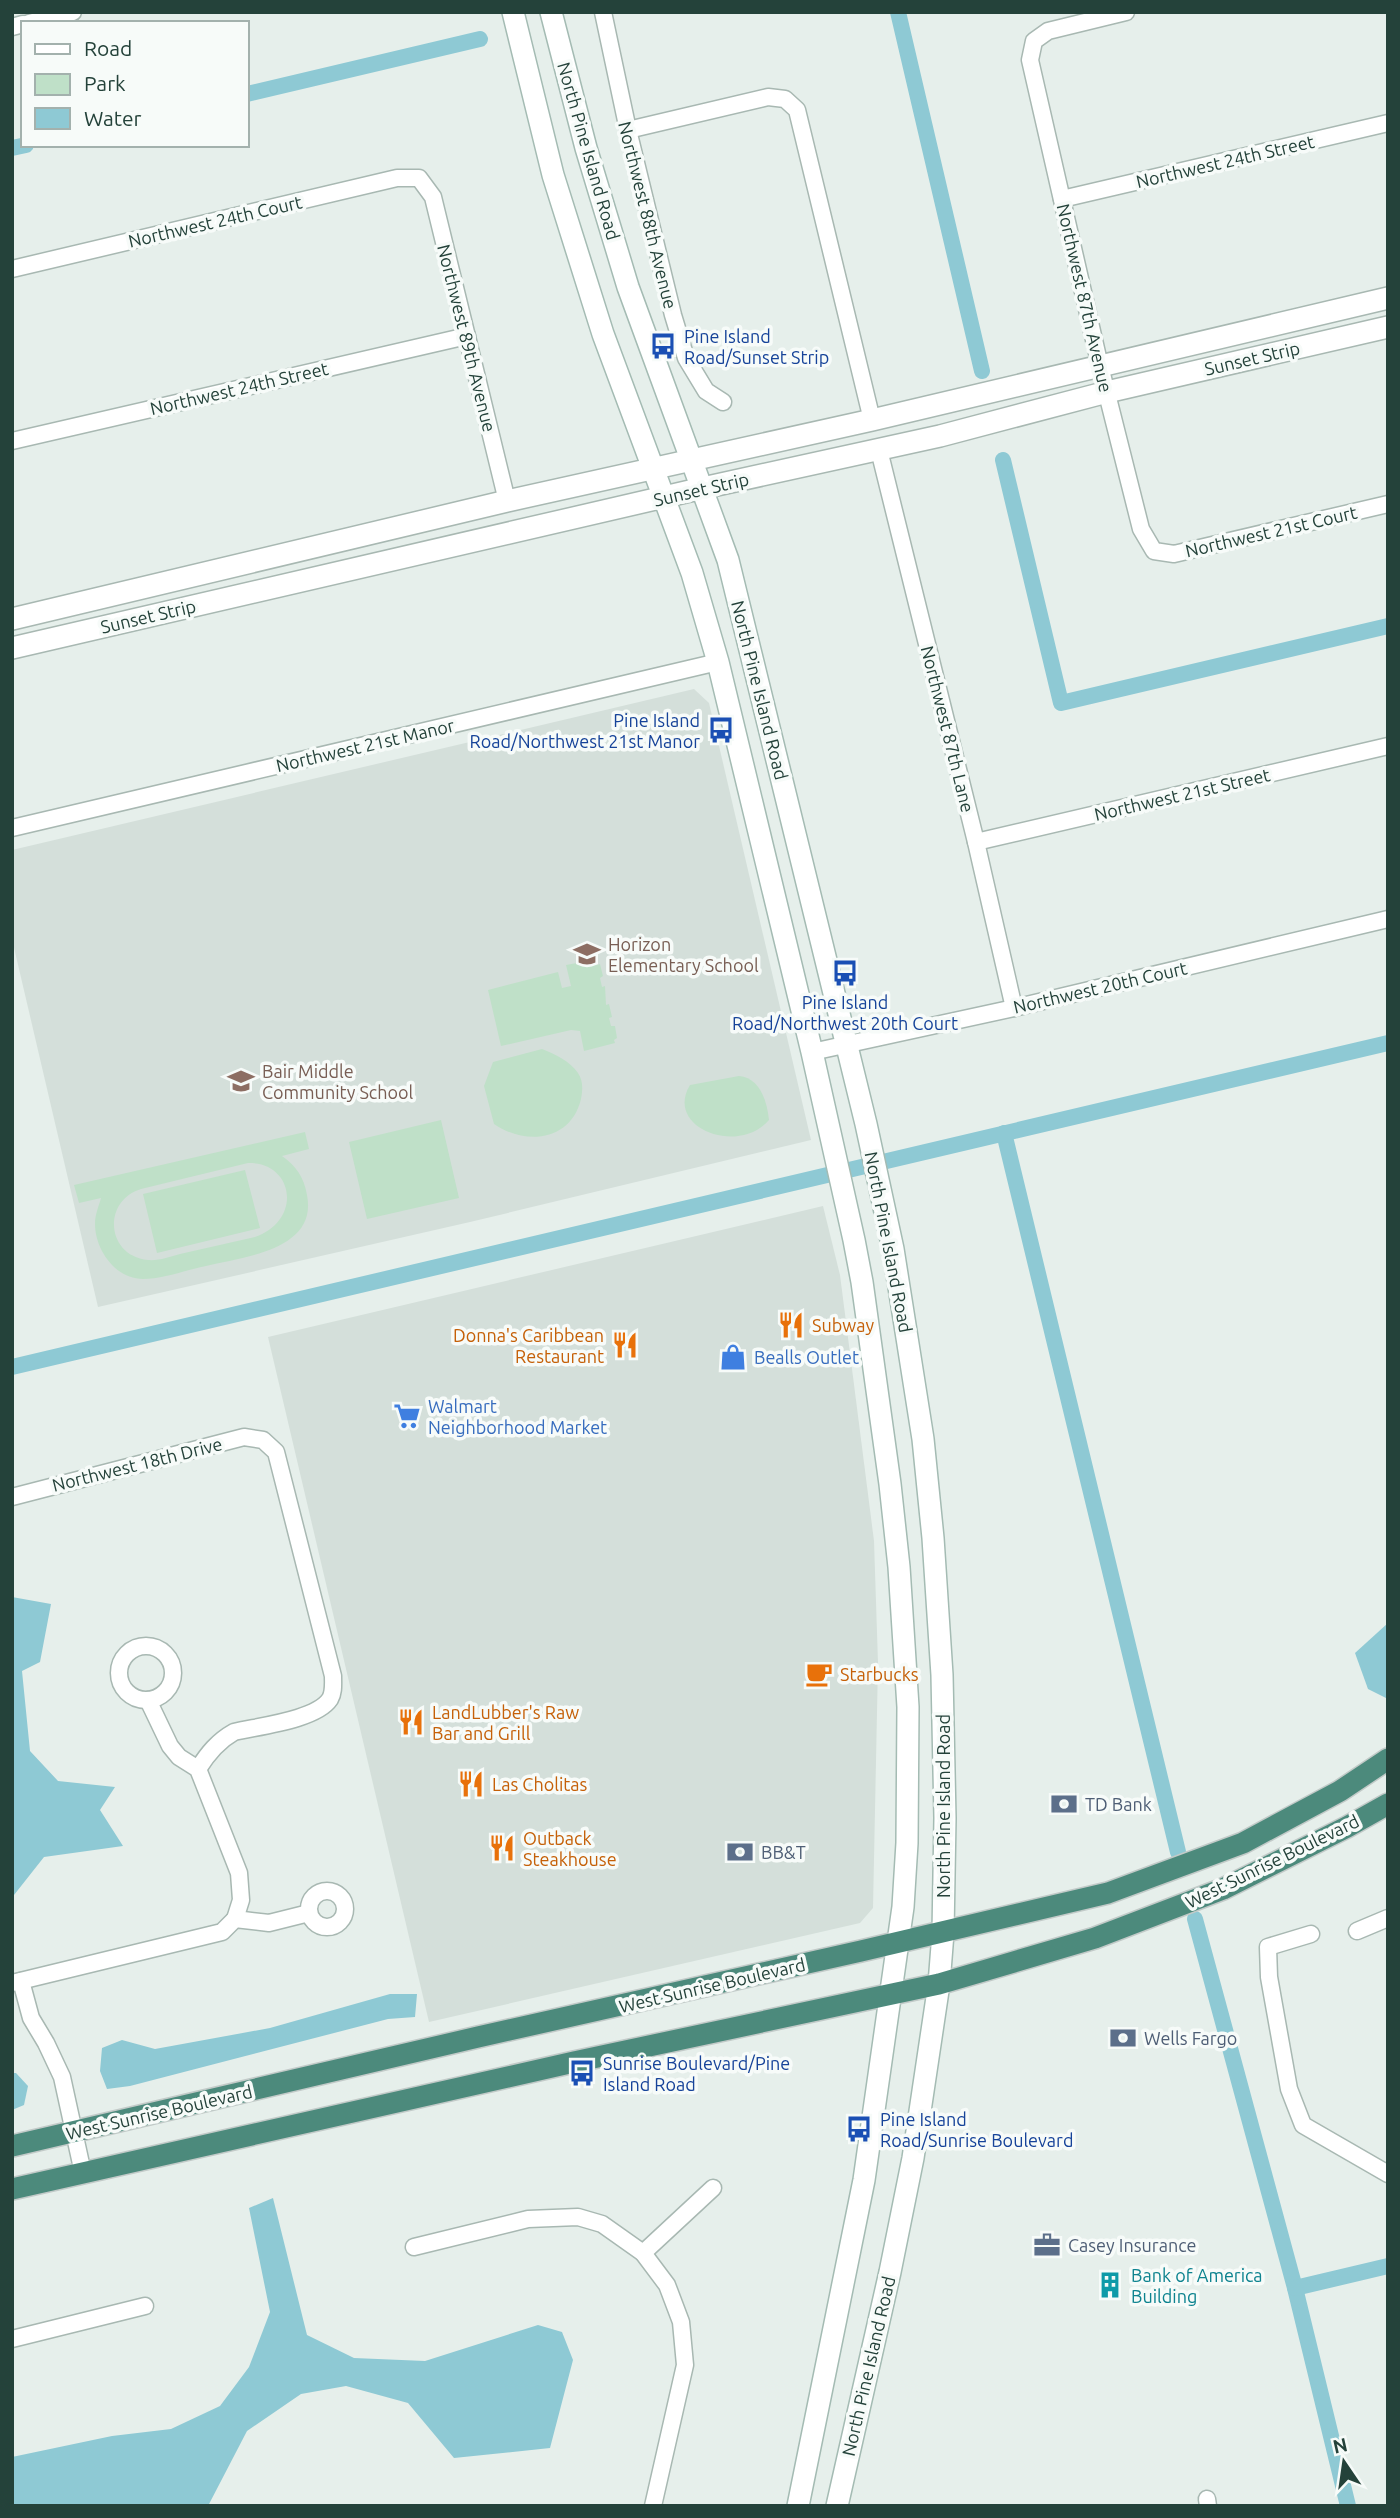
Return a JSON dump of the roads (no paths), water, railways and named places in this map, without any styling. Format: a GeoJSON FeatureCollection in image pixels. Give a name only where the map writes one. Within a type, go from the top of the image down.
{"type":"FeatureCollection","features":[{"type":"Feature","properties":{"kind":"highway","name":"West Sunrise Boulevard"},"geometry":{"type":"LineString","coordinates":[[12,2146],[478,2036],[943,1933],[1108,1893],[1243,1843],[1340,1791],[1388,1759]]}},
{"type":"Feature","properties":{"kind":"highway","name":"West Sunrise Boulevard"},"geometry":{"type":"LineString","coordinates":[[12,2189],[575,2062],[939,1984],[1095,1938],[1223,1889],[1348,1827],[1388,1804]]}},
{"type":"Feature","properties":{"kind":"main road","name":"North Pine Island Road"},"geometry":{"type":"LineString","coordinates":[[513,12],[553,175],[608,349],[692,573],[718,662],[847,1209],[862,1282],[884,1427],[900,1581],[908,1720],[907,1843],[899,1942],[864,2180],[798,2506]]}},
{"type":"Feature","properties":{"kind":"main road","name":"North Pine Island Road"},"geometry":{"type":"LineString","coordinates":[[551,12],[586,148],[628,288],[728,560],[866,1124],[893,1249],[916,1387],[933,1538],[943,1701],[943,1933],[939,1984],[913,2158],[837,2506]]}},
{"type":"Feature","properties":{"kind":"main road","name":"Sunset Strip"},"geometry":{"type":"LineString","coordinates":[[12,619],[507,501],[872,420],[1388,298]]}},
{"type":"Feature","properties":{"kind":"main road","name":"Sunset Strip"},"geometry":{"type":"LineString","coordinates":[[12,648],[703,488],[879,450],[1107,392],[1388,327]]}},
{"type":"Feature","properties":{"kind":"street"},"geometry":{"type":"LineString","coordinates":[[37,21],[73,12]]}},
{"type":"Feature","properties":{"kind":"street","name":"Northwest 88th Avenue"},"geometry":{"type":"LineString","coordinates":[[603,12],[628,130],[686,358],[706,391],[723,402]]}},
{"type":"Feature","properties":{"kind":"street","name":"Northwest 87th Avenue"},"geometry":{"type":"LineString","coordinates":[[1126,12],[1048,31],[1034,41],[1030,60],[1100,366],[1141,529],[1154,551]]}},
{"type":"Feature","properties":{"kind":"street"},"geometry":{"type":"LineString","coordinates":[[628,130],[768,97],[785,99],[797,110],[872,420]]}},
{"type":"Feature","properties":{"kind":"street","name":"Northwest 24th Street"},"geometry":{"type":"LineString","coordinates":[[1062,199],[1388,123]]}},
{"type":"Feature","properties":{"kind":"street","name":"Northwest 24th Court"},"geometry":{"type":"LineString","coordinates":[[12,269],[397,178],[419,178]]}},
{"type":"Feature","properties":{"kind":"street","name":"Northwest 89th Avenue"},"geometry":{"type":"LineString","coordinates":[[419,178],[433,197],[507,501]]}},
{"type":"Feature","properties":{"kind":"street","name":"Northwest 24th Street"},"geometry":{"type":"LineString","coordinates":[[12,441],[467,336]]}},
{"type":"Feature","properties":{"kind":"street","name":"Northwest 87th Lane"},"geometry":{"type":"LineString","coordinates":[[879,450],[976,842],[1014,1008]]}},
{"type":"Feature","properties":{"kind":"street","name":"Northwest 21st Court"},"geometry":{"type":"LineString","coordinates":[[1154,551],[1174,554],[1388,504]]}},
{"type":"Feature","properties":{"kind":"street","name":"Northwest 21st Manor"},"geometry":{"type":"LineString","coordinates":[[12,828],[718,662]]}},
{"type":"Feature","properties":{"kind":"street","name":"Northwest 21st Street"},"geometry":{"type":"LineString","coordinates":[[976,842],[1388,746]]}},
{"type":"Feature","properties":{"kind":"street","name":"Northwest 20th Court"},"geometry":{"type":"LineString","coordinates":[[812,1052],[1014,1008],[1388,919]]}},
{"type":"Feature","properties":{"kind":"street","name":"Northwest 18th Drive"},"geometry":{"type":"LineString","coordinates":[[12,1497],[244,1437],[263,1440],[276,1452],[333,1676],[333,1689],[330,1698],[313,1713],[234,1732],[224,1737],[198,1769]]}},
{"type":"Feature","properties":{"kind":"street"},"geometry":{"type":"LineString","coordinates":[[83,2173],[62,2077],[31,2018],[17,1982],[222,1932],[234,1919],[241,1900],[239,1873],[198,1769],[179,1757],[170,1746],[148,1700]]}},
{"type":"Feature","properties":{"kind":"street"},"geometry":{"type":"LineString","coordinates":[[234,1919],[269,1923],[309,1913]]}},
{"type":"Feature","properties":{"kind":"street"},"geometry":{"type":"LineString","coordinates":[[1357,1931],[1388,1919]]}},
{"type":"Feature","properties":{"kind":"street"},"geometry":{"type":"LineString","coordinates":[[1311,1934],[1268,1947],[1269,1977],[1289,2090],[1303,2125],[1388,2174]]}},
{"type":"Feature","properties":{"kind":"street"},"geometry":{"type":"LineString","coordinates":[[643,2253],[713,2188]]}},
{"type":"Feature","properties":{"kind":"street"},"geometry":{"type":"LineString","coordinates":[[414,2247],[528,2219],[578,2217],[602,2224],[643,2253],[667,2286],[681,2322],[685,2365],[653,2506]]}},
{"type":"Feature","properties":{"kind":"street"},"geometry":{"type":"LineString","coordinates":[[12,2339],[145,2306]]}},
{"type":"Feature","properties":{"kind":"water"},"geometry":{"type":"Polygon","coordinates":[[[12,1597],[51,1604],[40,1662],[22,1671],[30,1751],[58,1781],[115,1787],[100,1810],[123,1846],[44,1857],[14,1895],[12,1597]]]}},
{"type":"Feature","properties":{"kind":"water"},"geometry":{"type":"Polygon","coordinates":[[[1388,1623],[1388,1699],[1368,1689],[1355,1653],[1388,1623]]]}},
{"type":"Feature","properties":{"kind":"water"},"geometry":{"type":"Polygon","coordinates":[[[390,1994],[417,1994],[415,2017],[388,2019],[130,2086],[107,2089],[100,2071],[102,2048],[122,2040],[155,2049],[270,2028],[390,1994]]]}},
{"type":"Feature","properties":{"kind":"water"},"geometry":{"type":"Polygon","coordinates":[[[12,2073],[16,2073],[28,2086],[24,2105],[12,2110],[12,2073]]]}},
{"type":"Feature","properties":{"kind":"water"},"geometry":{"type":"Polygon","coordinates":[[[273,2198],[307,2335],[354,2358],[425,2361],[538,2325],[562,2332],[573,2360],[550,2448],[454,2458],[408,2403],[346,2386],[301,2394],[247,2431],[208,2506],[12,2506],[12,2457],[112,2436],[171,2429],[220,2406],[249,2367],[270,2312],[249,2208],[273,2198]]]}},
{"type":"Feature","properties":{"kind":"waterway"},"geometry":{"type":"LineString","coordinates":[[898,12],[982,371]]}},
{"type":"Feature","properties":{"kind":"waterway"},"geometry":{"type":"LineString","coordinates":[[248,94],[480,39]]}},
{"type":"Feature","properties":{"kind":"waterway"},"geometry":{"type":"LineString","coordinates":[[12,148],[21,146]]}},
{"type":"Feature","properties":{"kind":"waterway"},"geometry":{"type":"LineString","coordinates":[[1003,460],[1061,703],[1388,626]]}},
{"type":"Feature","properties":{"kind":"waterway"},"geometry":{"type":"LineString","coordinates":[[12,1367],[1388,1043]]}},
{"type":"Feature","properties":{"kind":"waterway"},"geometry":{"type":"LineString","coordinates":[[1004,1133],[1178,1852]]}},
{"type":"Feature","properties":{"kind":"waterway"},"geometry":{"type":"LineString","coordinates":[[1195,1919],[1295,2288],[1348,2506]]}},
{"type":"Feature","properties":{"kind":"waterway"},"geometry":{"type":"LineString","coordinates":[[1295,2288],[1388,2266]]}},
{"type":"Feature","properties":{"kind":"place","name":"Pine Island Road/Sunset Strip"},"geometry":{"type":"Point","coordinates":[663,346]}},
{"type":"Feature","properties":{"kind":"place","name":"Pine Island Road/Northwest 21st Manor"},"geometry":{"type":"Point","coordinates":[721,730]}},
{"type":"Feature","properties":{"kind":"place","name":"Horizon Elementary School"},"geometry":{"type":"Point","coordinates":[587,954]}},
{"type":"Feature","properties":{"kind":"place","name":"Pine Island Road/Northwest 20th Court"},"geometry":{"type":"Point","coordinates":[845,973]}},
{"type":"Feature","properties":{"kind":"place","name":"Bair Middle Community School"},"geometry":{"type":"Point","coordinates":[241,1081]}},
{"type":"Feature","properties":{"kind":"place","name":"Subway"},"geometry":{"type":"Point","coordinates":[791,1325]}},
{"type":"Feature","properties":{"kind":"place","name":"Donna's Caribbean Restaurant"},"geometry":{"type":"Point","coordinates":[625,1345]}},
{"type":"Feature","properties":{"kind":"place","name":"Bealls Outlet"},"geometry":{"type":"Point","coordinates":[733,1357]}},
{"type":"Feature","properties":{"kind":"place","name":"Walmart Neighborhood Market"},"geometry":{"type":"Point","coordinates":[407,1416]}},
{"type":"Feature","properties":{"kind":"place","name":"Starbucks"},"geometry":{"type":"Point","coordinates":[819,1674]}},
{"type":"Feature","properties":{"kind":"place","name":"LandLubber's Raw Bar and Grill"},"geometry":{"type":"Point","coordinates":[411,1722]}},
{"type":"Feature","properties":{"kind":"place","name":"Las Cholitas"},"geometry":{"type":"Point","coordinates":[471,1784]}},
{"type":"Feature","properties":{"kind":"place","name":"TD Bank"},"geometry":{"type":"Point","coordinates":[1064,1804]}},
{"type":"Feature","properties":{"kind":"place","name":"Outback Steakhouse"},"geometry":{"type":"Point","coordinates":[502,1848]}},
{"type":"Feature","properties":{"kind":"place","name":"BB&T"},"geometry":{"type":"Point","coordinates":[740,1852]}},
{"type":"Feature","properties":{"kind":"place","name":"Wells Fargo"},"geometry":{"type":"Point","coordinates":[1123,2038]}},
{"type":"Feature","properties":{"kind":"place","name":"Sunrise Boulevard/Pine Island Road"},"geometry":{"type":"Point","coordinates":[582,2073]}},
{"type":"Feature","properties":{"kind":"place","name":"Pine Island Road/Sunrise Boulevard"},"geometry":{"type":"Point","coordinates":[859,2129]}},
{"type":"Feature","properties":{"kind":"place","name":"Casey Insurance"},"geometry":{"type":"Point","coordinates":[1047,2245]}},
{"type":"Feature","properties":{"kind":"place","name":"Bank of America Building"},"geometry":{"type":"Point","coordinates":[1110,2285]}}]}
